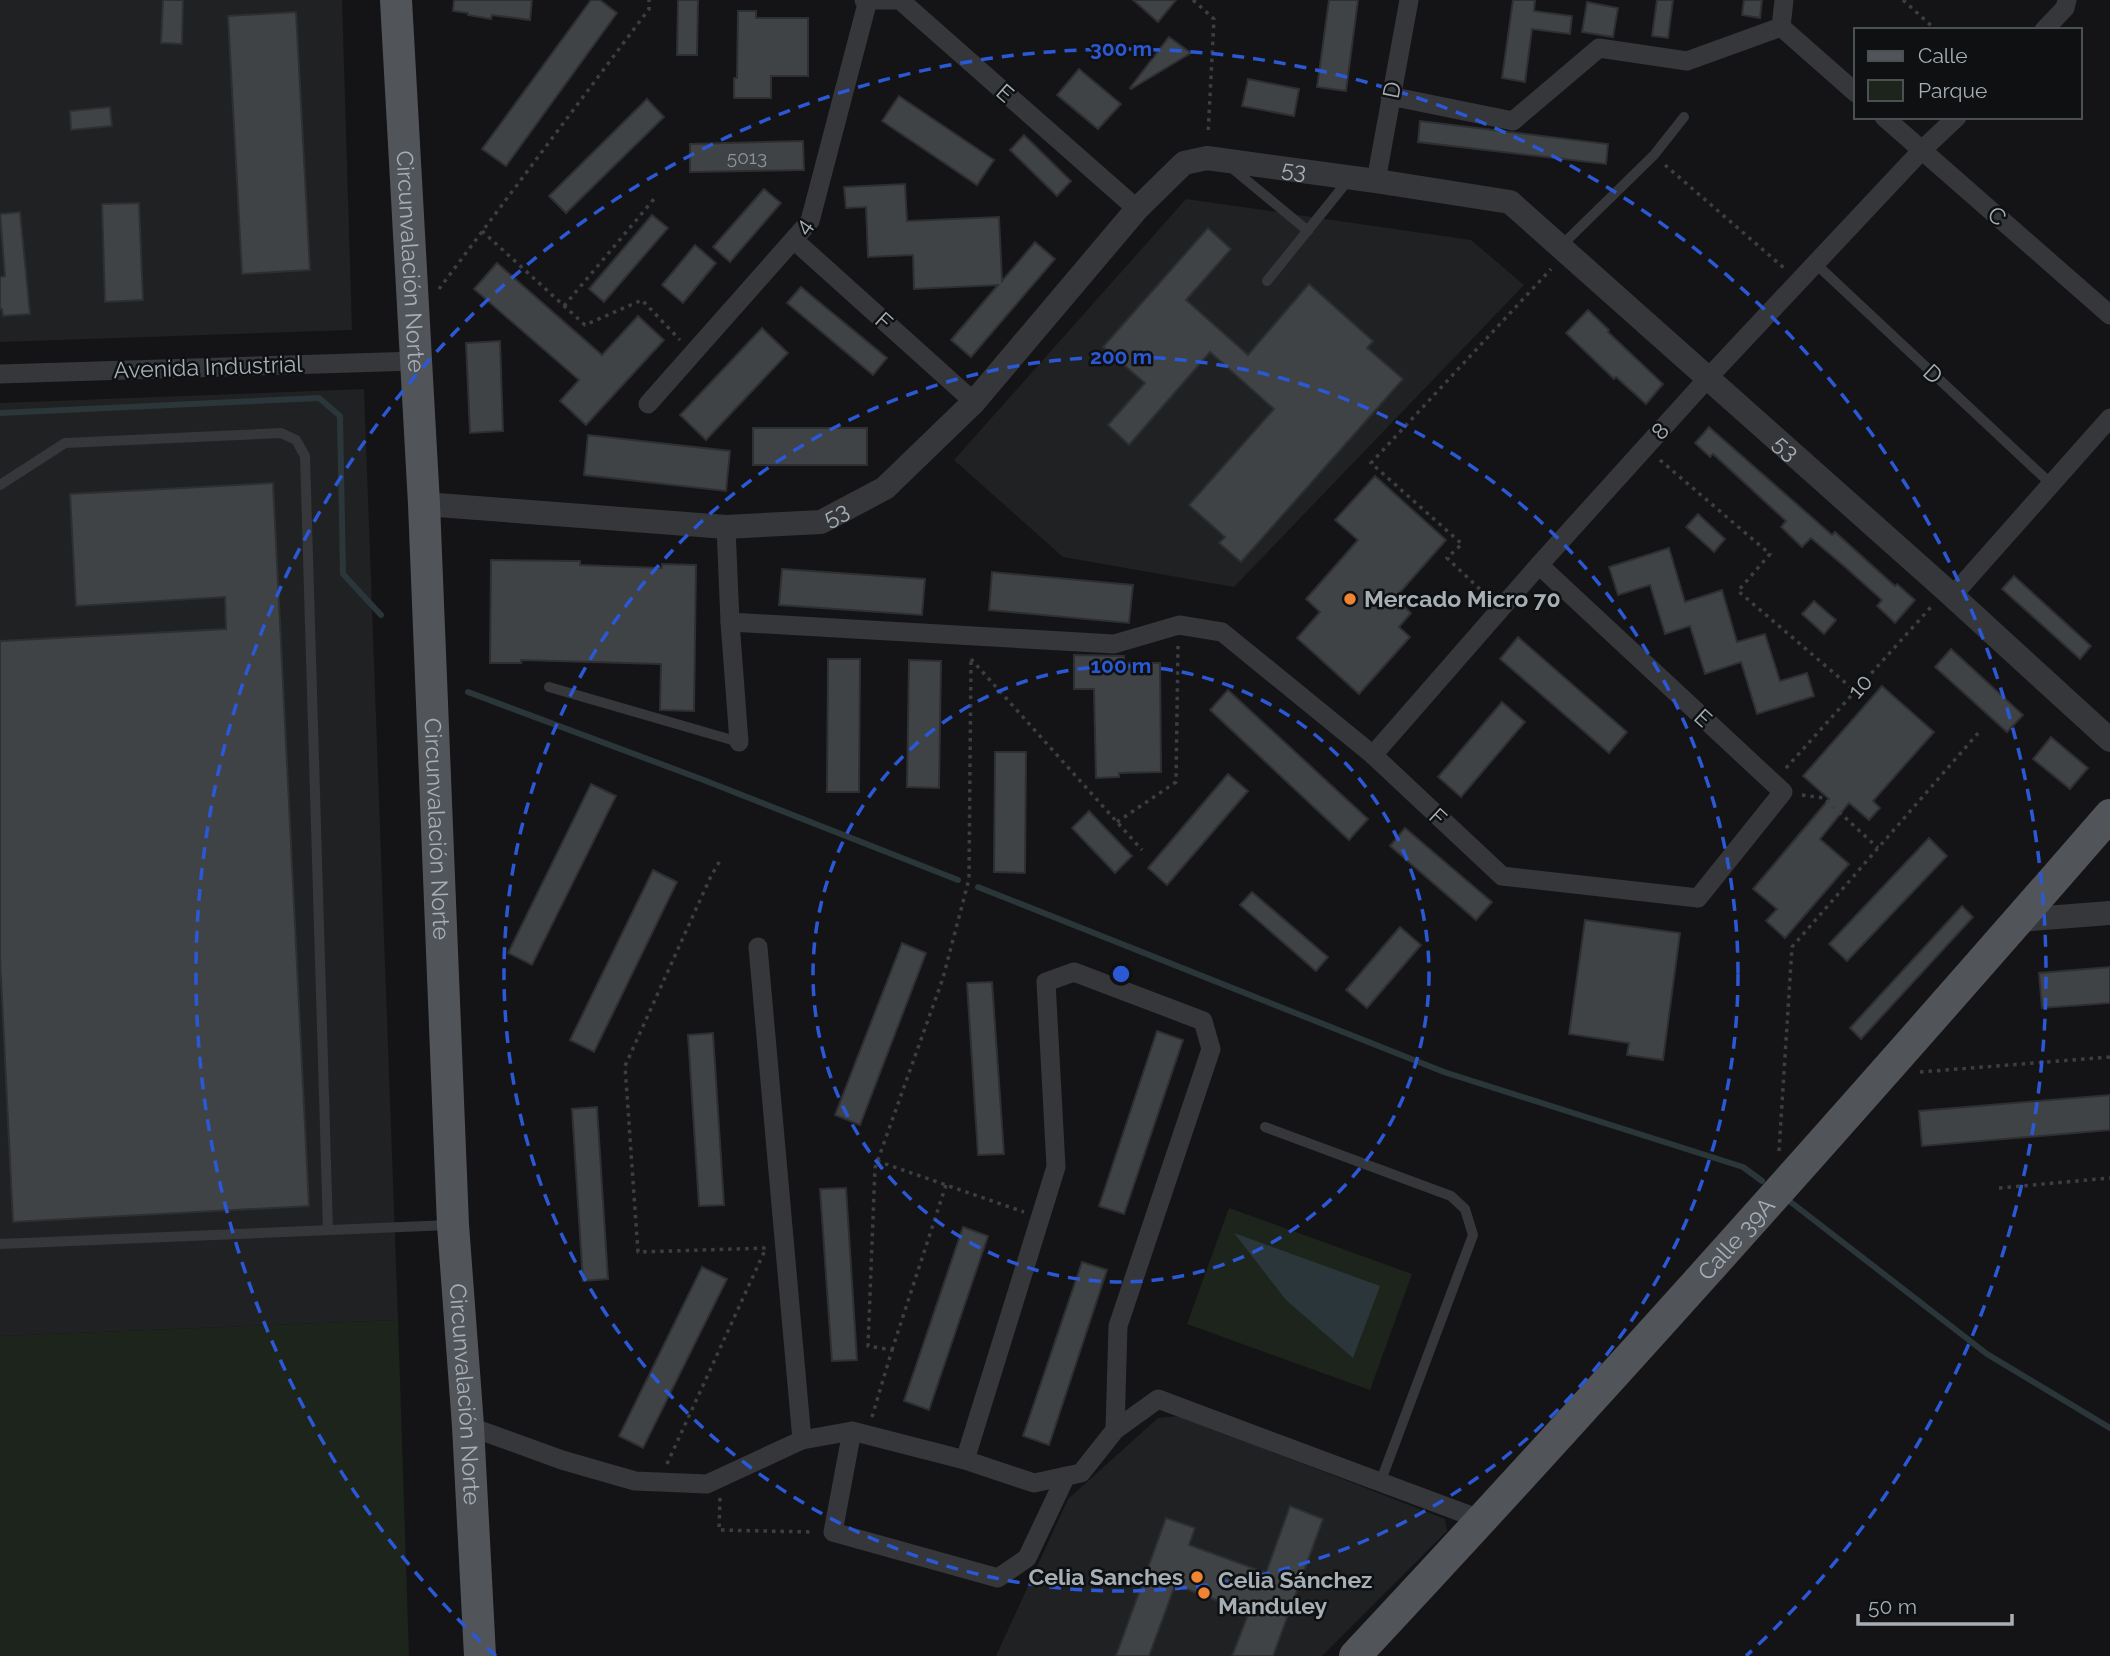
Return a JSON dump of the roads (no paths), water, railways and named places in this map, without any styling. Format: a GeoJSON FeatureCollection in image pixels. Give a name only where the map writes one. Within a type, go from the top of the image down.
{"type":"FeatureCollection","features":[{"type":"Feature","properties":{"kind":"main road","name":"Circunvalación Norte"},"geometry":{"type":"LineString","coordinates":[[396,0],[424,504],[453,1225],[468,1426],[480,1656]]}},
{"type":"Feature","properties":{"kind":"main road","name":"Calle 39A"},"geometry":{"type":"LineString","coordinates":[[1355,1656],[1482,1520],[1883,1075],[2110,815]]}},
{"type":"Feature","properties":{"kind":"street","name":"E"},"geometry":{"type":"LineString","coordinates":[[866,0],[900,0],[1137,209]]}},
{"type":"Feature","properties":{"kind":"street","name":"4"},"geometry":{"type":"LineString","coordinates":[[649,404],[810,221],[866,0]]}},
{"type":"Feature","properties":{"kind":"street","name":"D"},"geometry":{"type":"LineString","coordinates":[[1364,179],[1390,96],[1409,0]]}},
{"type":"Feature","properties":{"kind":"street"},"geometry":{"type":"LineString","coordinates":[[1781,27],[1784,0]]}},
{"type":"Feature","properties":{"kind":"street"},"geometry":{"type":"LineString","coordinates":[[2046,28],[2066,4]]}},
{"type":"Feature","properties":{"kind":"street"},"geometry":{"type":"LineString","coordinates":[[1390,96],[1513,121],[1599,48],[1687,61],[1781,27]]}},
{"type":"Feature","properties":{"kind":"street"},"geometry":{"type":"LineString","coordinates":[[1781,27],[1854,91]]}},
{"type":"Feature","properties":{"kind":"street","name":"C"},"geometry":{"type":"LineString","coordinates":[[1886,119],[2110,315]]}},
{"type":"Feature","properties":{"kind":"street","name":"8"},"geometry":{"type":"LineString","coordinates":[[1373,755],[1707,379],[1922,150],[1955,119]]}},
{"type":"Feature","properties":{"kind":"street","name":"53"},"geometry":{"type":"LineString","coordinates":[[424,504],[726,527],[821,522],[885,488],[974,402],[1137,209],[1184,163],[1215,160],[1364,179],[1510,202],[1950,593],[2110,740]]}},
{"type":"Feature","properties":{"kind":"street","name":"F"},"geometry":{"type":"LineString","coordinates":[[794,240],[974,402]]}},
{"type":"Feature","properties":{"kind":"street","name":"Avenida Industrial"},"geometry":{"type":"LineString","coordinates":[[0,374],[416,361]]}},
{"type":"Feature","properties":{"kind":"street"},"geometry":{"type":"LineString","coordinates":[[1950,593],[2110,418]]}},
{"type":"Feature","properties":{"kind":"street"},"geometry":{"type":"LineString","coordinates":[[726,527],[739,741]]}},
{"type":"Feature","properties":{"kind":"street","name":"E"},"geometry":{"type":"LineString","coordinates":[[1539,565],[1778,787],[1698,898]]}},
{"type":"Feature","properties":{"kind":"street","name":"F"},"geometry":{"type":"LineString","coordinates":[[730,622],[1114,644],[1179,625],[1222,632],[1373,755],[1502,876],[1698,898]]}},
{"type":"Feature","properties":{"kind":"street"},"geometry":{"type":"LineString","coordinates":[[2019,920],[2110,913]]}},
{"type":"Feature","properties":{"kind":"street"},"geometry":{"type":"LineString","coordinates":[[758,947],[802,1440]]}},
{"type":"Feature","properties":{"kind":"street"},"geometry":{"type":"LineString","coordinates":[[965,1460],[1056,1167],[1046,982],[1074,972],[1203,1021],[1211,1049],[1118,1326],[1115,1430]]}},
{"type":"Feature","properties":{"kind":"street"},"geometry":{"type":"LineString","coordinates":[[468,1426],[562,1460],[635,1480],[707,1484],[802,1440],[859,1434],[965,1460],[1034,1483],[1081,1473],[1115,1430],[1157,1399],[1482,1520]]}},
{"type":"Feature","properties":{"kind":"street"},"geometry":{"type":"LineString","coordinates":[[859,1434],[833,1532],[999,1578],[1027,1558],[1066,1476]]}},
{"type":"Feature","properties":{"kind":"lane"},"geometry":{"type":"LineString","coordinates":[[1563,250],[1654,155],[1684,117]]}},
{"type":"Feature","properties":{"kind":"lane"},"geometry":{"type":"LineString","coordinates":[[1215,160],[1308,231]]}},
{"type":"Feature","properties":{"kind":"lane"},"geometry":{"type":"LineString","coordinates":[[1267,281],[1308,231],[1364,179]]}},
{"type":"Feature","properties":{"kind":"lane","name":"D"},"geometry":{"type":"LineString","coordinates":[[1816,264],[2051,484]]}},
{"type":"Feature","properties":{"kind":"lane"},"geometry":{"type":"LineString","coordinates":[[0,485],[65,443],[281,433],[296,440],[305,456],[328,1230]]}},
{"type":"Feature","properties":{"kind":"lane"},"geometry":{"type":"LineString","coordinates":[[549,688],[739,741]]}},
{"type":"Feature","properties":{"kind":"lane"},"geometry":{"type":"LineString","coordinates":[[1265,1127],[1451,1196],[1465,1209],[1473,1235],[1380,1483]]}},
{"type":"Feature","properties":{"kind":"lane"},"geometry":{"type":"LineString","coordinates":[[0,1244],[453,1225]]}},
{"type":"Feature","properties":{"kind":"waterway"},"geometry":{"type":"LineString","coordinates":[[0,413],[319,398],[340,416],[343,574],[381,615]]}},
{"type":"Feature","properties":{"kind":"waterway"},"geometry":{"type":"LineString","coordinates":[[468,692],[701,779],[958,880]]}},
{"type":"Feature","properties":{"kind":"waterway"},"geometry":{"type":"LineString","coordinates":[[978,887],[1444,1072],[1743,1167],[1762,1181]]}},
{"type":"Feature","properties":{"kind":"waterway"},"geometry":{"type":"LineString","coordinates":[[1792,1203],[1987,1354],[2110,1428]]}},
{"type":"Feature","properties":{"kind":"place","name":"Mercado Micro 70"},"geometry":{"type":"Point","coordinates":[1350,599]}},
{"type":"Feature","properties":{"kind":"place","name":"Celia Sanches"},"geometry":{"type":"Point","coordinates":[1197,1577]}},
{"type":"Feature","properties":{"kind":"place","name":"Celia Sánchez Manduley"},"geometry":{"type":"Point","coordinates":[1204,1593]}}]}
